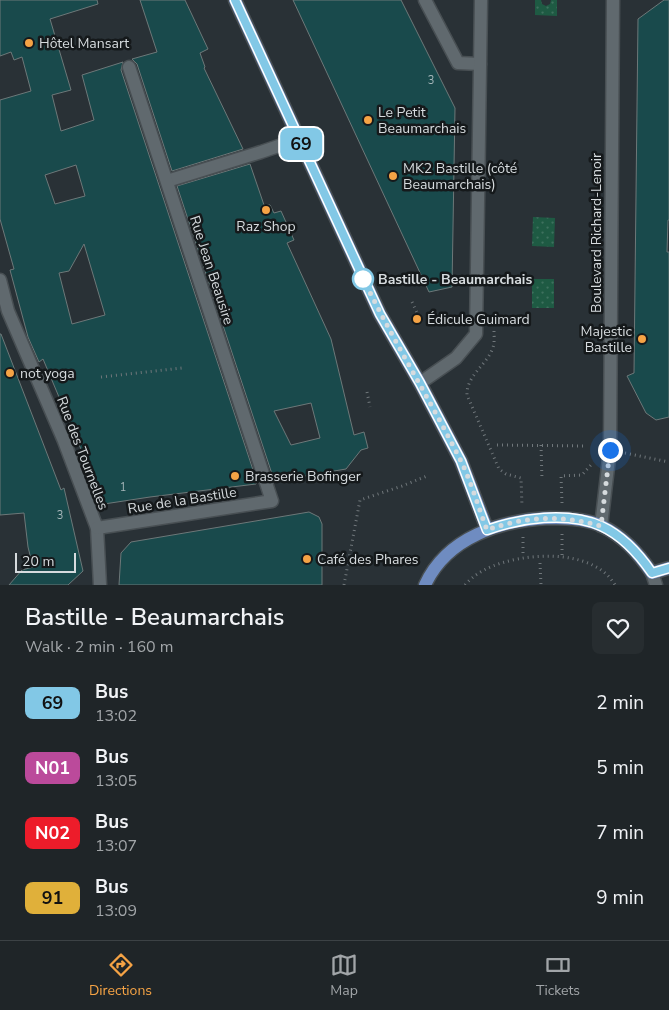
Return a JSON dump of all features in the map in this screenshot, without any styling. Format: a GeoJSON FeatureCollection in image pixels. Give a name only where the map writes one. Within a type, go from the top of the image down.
{"type":"FeatureCollection","features":[{"type":"Feature","properties":{"kind":"main road"},"geometry":{"type":"LineString","coordinates":[[235,0],[380,314],[420,383],[461,461],[487,530]]}},
{"type":"Feature","properties":{"kind":"main road"},"geometry":{"type":"LineString","coordinates":[[425,585],[436,565],[470,537],[503,524],[523,520],[562,518],[601,526],[622,539],[638,553],[654,579],[669,568]]}},
{"type":"Feature","properties":{"kind":"street"},"geometry":{"type":"LineString","coordinates":[[425,0],[458,63],[480,64]]}},
{"type":"Feature","properties":{"kind":"street"},"geometry":{"type":"LineString","coordinates":[[420,383],[456,358],[476,334],[481,0]]}},
{"type":"Feature","properties":{"kind":"street","name":"Boulevard Richard-Lenoir"},"geometry":{"type":"LineString","coordinates":[[601,526],[610,450],[613,0]]}},
{"type":"Feature","properties":{"kind":"street","name":"Rue Jean Beausire"},"geometry":{"type":"LineString","coordinates":[[128,67],[272,500]]}},
{"type":"Feature","properties":{"kind":"street"},"geometry":{"type":"LineString","coordinates":[[167,181],[299,139]]}},
{"type":"Feature","properties":{"kind":"street","name":"Rue des Tournelles"},"geometry":{"type":"LineString","coordinates":[[0,280],[8,311],[64,441],[97,528],[98,584]]}},
{"type":"Feature","properties":{"kind":"street","name":"Rue de la Bastille"},"geometry":{"type":"LineString","coordinates":[[97,528],[272,500]]}},
{"type":"Feature","properties":{"kind":"path"},"geometry":{"type":"LineString","coordinates":[[412,302],[419,317]]}},
{"type":"Feature","properties":{"kind":"path"},"geometry":{"type":"LineString","coordinates":[[494,343],[490,355],[466,389],[472,408],[499,469],[506,474],[521,478],[523,520]]}},
{"type":"Feature","properties":{"kind":"path"},"geometry":{"type":"LineString","coordinates":[[101,377],[182,368]]}},
{"type":"Feature","properties":{"kind":"path"},"geometry":{"type":"LineString","coordinates":[[366,392],[370,407]]}},
{"type":"Feature","properties":{"kind":"path"},"geometry":{"type":"LineString","coordinates":[[497,444],[587,446]]}},
{"type":"Feature","properties":{"kind":"path"},"geometry":{"type":"LineString","coordinates":[[541,445],[542,480]]}},
{"type":"Feature","properties":{"kind":"path"},"geometry":{"type":"LineString","coordinates":[[619,452],[669,462]]}},
{"type":"Feature","properties":{"kind":"path"},"geometry":{"type":"LineString","coordinates":[[561,476],[582,475],[588,470],[594,458]]}},
{"type":"Feature","properties":{"kind":"path"},"geometry":{"type":"LineString","coordinates":[[344,585],[360,500],[427,476]]}},
{"type":"Feature","properties":{"kind":"path"},"geometry":{"type":"LineString","coordinates":[[465,585],[486,568],[523,557],[541,556],[562,557],[587,562],[606,572],[615,585]]}},
{"type":"Feature","properties":{"kind":"path"},"geometry":{"type":"LineString","coordinates":[[540,563],[541,585]]}},
{"type":"Feature","properties":{"kind":"green space"},"geometry":{"type":"Polygon","coordinates":[[[535,0],[541,0],[542,4],[546,6],[550,4],[551,0],[557,0],[557,16],[535,15],[535,0]]]}},
{"type":"Feature","properties":{"kind":"green space"},"geometry":{"type":"Polygon","coordinates":[[[533,217],[555,218],[554,247],[532,246],[533,217]]]}},
{"type":"Feature","properties":{"kind":"green space"},"geometry":{"type":"Polygon","coordinates":[[[532,279],[554,279],[554,308],[532,308],[532,279]]]}},
{"type":"Feature","properties":{"kind":"building"},"geometry":{"type":"Polygon","coordinates":[[[0,0],[97,0],[98,4],[50,19],[71,90],[52,95],[61,131],[94,120],[82,75],[123,62],[121,70],[257,482],[256,484],[104,504],[43,359],[39,362],[28,337],[10,270],[14,269],[0,219],[0,100],[31,91],[22,57],[14,60],[11,52],[0,56],[0,0]],[[76,165],[45,175],[55,204],[85,196],[76,165]],[[84,244],[69,271],[59,273],[72,324],[105,315],[84,244]]]}},
{"type":"Feature","properties":{"kind":"building"},"geometry":{"type":"Polygon","coordinates":[[[140,0],[185,0],[208,49],[200,53],[204,68],[243,149],[172,171],[137,64],[132,59],[157,52],[140,0]]]}},
{"type":"Feature","properties":{"kind":"building"},"geometry":{"type":"Polygon","coordinates":[[[293,0],[401,0],[455,108],[452,287],[429,292],[293,0]]]}},
{"type":"Feature","properties":{"kind":"building"},"geometry":{"type":"Polygon","coordinates":[[[664,0],[669,0],[669,220],[667,252],[669,252],[669,417],[656,420],[646,413],[627,376],[634,373],[638,19],[664,0]]]}},
{"type":"Feature","properties":{"kind":"building"},"geometry":{"type":"Polygon","coordinates":[[[250,164],[264,205],[270,205],[274,213],[281,211],[294,240],[287,243],[331,339],[354,435],[364,432],[368,448],[361,450],[346,469],[299,477],[298,473],[273,477],[177,186],[250,164]],[[311,403],[274,411],[291,445],[320,438],[311,403]]]}},
{"type":"Feature","properties":{"kind":"building"},"geometry":{"type":"Polygon","coordinates":[[[0,334],[61,490],[64,488],[83,571],[68,585],[9,585],[22,570],[33,567],[28,547],[24,513],[0,515],[0,334]]]}},
{"type":"Feature","properties":{"kind":"building"},"geometry":{"type":"Polygon","coordinates":[[[309,512],[319,517],[322,524],[322,585],[119,585],[121,553],[131,542],[309,512]]]}},
{"type":"Feature","properties":{"kind":"bus line","name":"69"},"geometry":{"type":"LineString","coordinates":[[235,0],[380,314],[420,383],[461,461],[487,530],[523,520],[562,518],[588,522],[601,526],[622,539],[638,553],[652,573],[669,568]]}},
{"type":"Feature","properties":{"kind":"place","name":"Hôtel Mansart"},"geometry":{"type":"Point","coordinates":[29,43]}},
{"type":"Feature","properties":{"kind":"place","name":"Le Petit Beaumarchais"},"geometry":{"type":"Point","coordinates":[368,120]}},
{"type":"Feature","properties":{"kind":"place","name":"MK2 Bastille (côté Beaumarchais)"},"geometry":{"type":"Point","coordinates":[393,176]}},
{"type":"Feature","properties":{"kind":"place","name":"Raz Shop"},"geometry":{"type":"Point","coordinates":[266,210]}},
{"type":"Feature","properties":{"kind":"place","name":"Bastille - Beaumarchais"},"geometry":{"type":"Point","coordinates":[363,279]}},
{"type":"Feature","properties":{"kind":"place","name":"Édicule Guimard"},"geometry":{"type":"Point","coordinates":[417,319]}},
{"type":"Feature","properties":{"kind":"place","name":"Majestic Bastille"},"geometry":{"type":"Point","coordinates":[642,339]}},
{"type":"Feature","properties":{"kind":"place","name":"not yoga"},"geometry":{"type":"Point","coordinates":[10,373]}},
{"type":"Feature","properties":{"kind":"place","name":"Brasserie Bofinger"},"geometry":{"type":"Point","coordinates":[235,476]}},
{"type":"Feature","properties":{"kind":"place","name":"Café des Phares"},"geometry":{"type":"Point","coordinates":[307,559]}},
{"type":"Feature","properties":{"kind":"route"},"geometry":{"type":"LineString","coordinates":[[363,279],[361,274],[394,341],[420,383],[461,461],[487,530],[503,524],[541,518],[571,519],[601,526],[610,450]]}}]}
